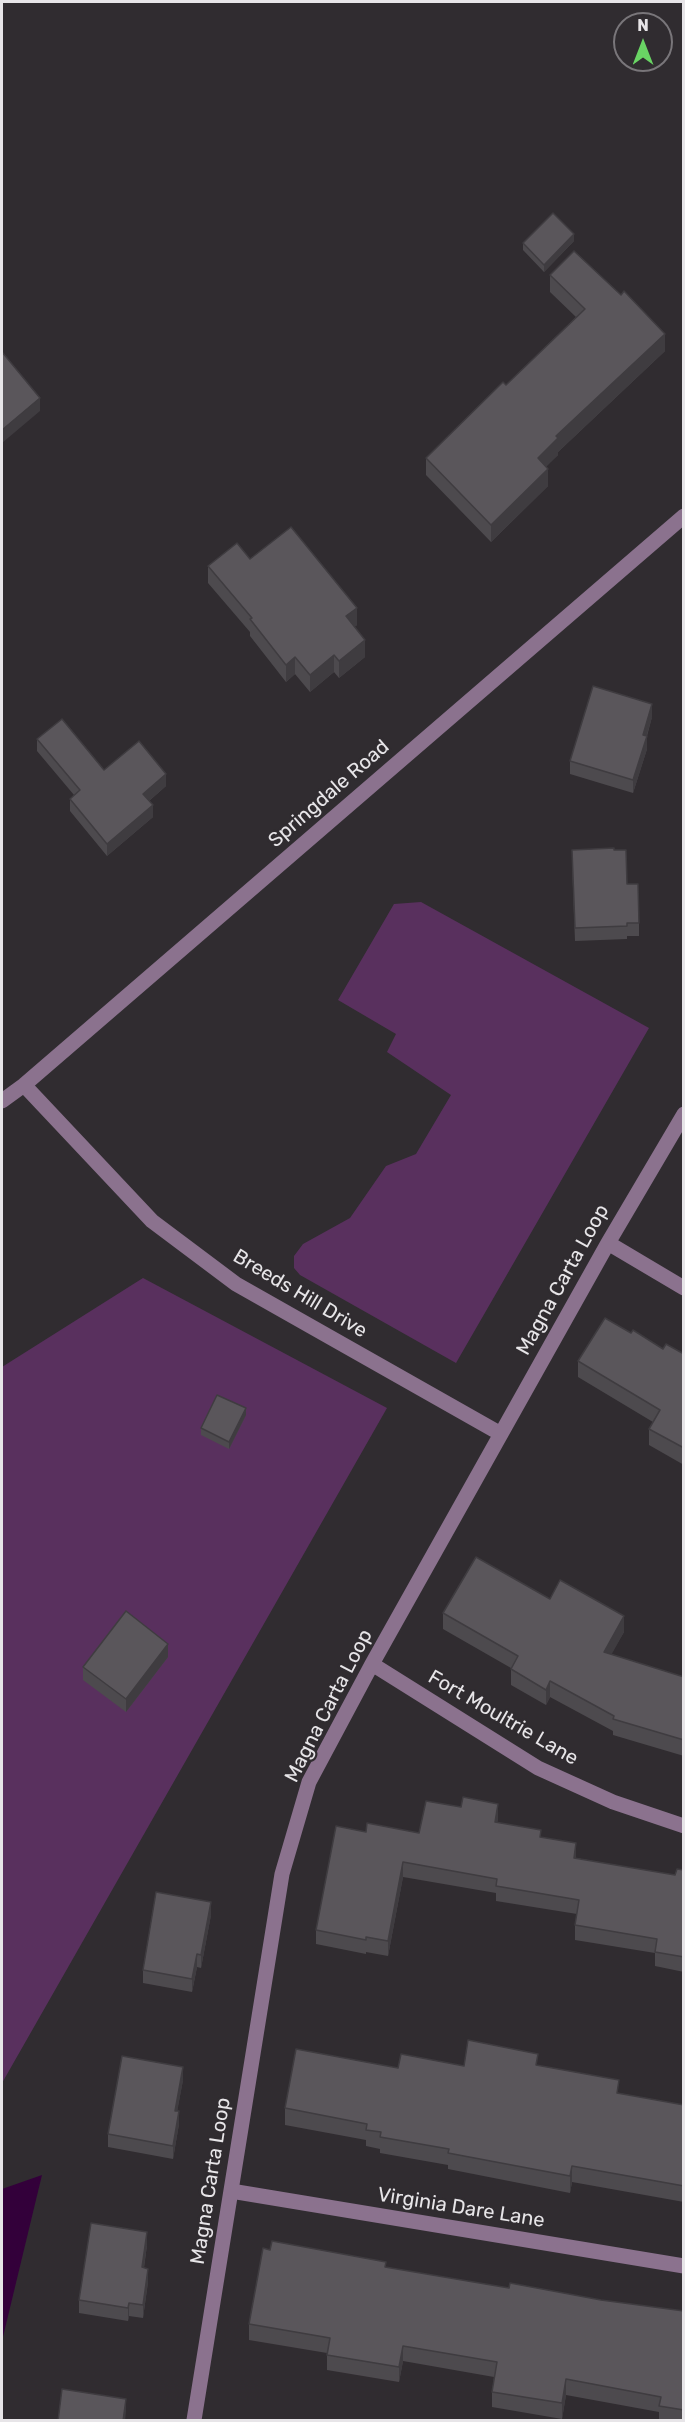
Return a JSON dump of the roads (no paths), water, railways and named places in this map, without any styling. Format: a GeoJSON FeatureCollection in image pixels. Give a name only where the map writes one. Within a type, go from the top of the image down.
{"type":"FeatureCollection","features":[{"type":"Feature","properties":{"kind":"street","name":"Springdale Road"},"geometry":{"type":"LineString","coordinates":[[2,1101],[24,1085],[684,516]]}},
{"type":"Feature","properties":{"kind":"street","name":"Breeds Hill Drive"},"geometry":{"type":"LineString","coordinates":[[24,1085],[152,1221],[236,1284],[501,1434]]}},
{"type":"Feature","properties":{"kind":"street","name":"Magna Carta Loop"},"geometry":{"type":"LineString","coordinates":[[194,2421],[282,1874],[309,1782],[608,1243],[684,1114]]}},
{"type":"Feature","properties":{"kind":"street"},"geometry":{"type":"LineString","coordinates":[[608,1243],[684,1288]]}},
{"type":"Feature","properties":{"kind":"street","name":"Fort Moultrie Lane"},"geometry":{"type":"LineString","coordinates":[[372,1665],[538,1768],[613,1802],[684,1826]]}},
{"type":"Feature","properties":{"kind":"street","name":"Virginia Dare Lane"},"geometry":{"type":"LineString","coordinates":[[231,2191],[684,2266]]}}]}
